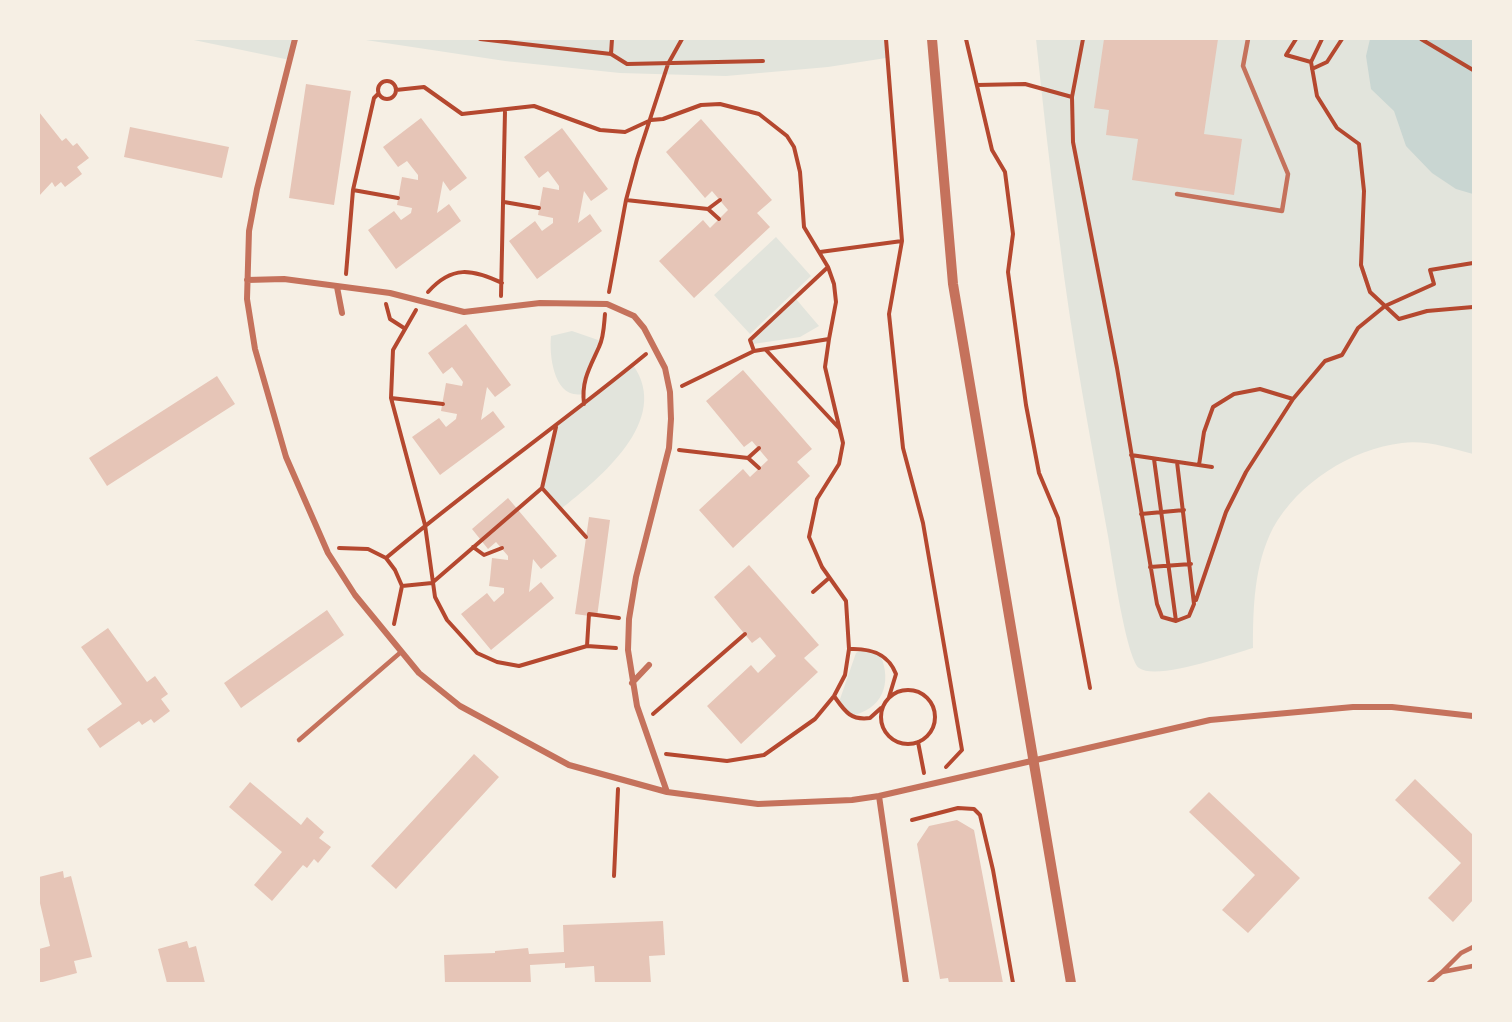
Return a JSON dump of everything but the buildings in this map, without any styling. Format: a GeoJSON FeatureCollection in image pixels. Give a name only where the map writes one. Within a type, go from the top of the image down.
{"type":"FeatureCollection","features":[{"type":"Feature","properties":{"kind":"street"},"geometry":{"type":"LineString","coordinates":[[295,39],[257,189],[249,231],[247,280],[255,349],[286,457],[328,553],[355,595],[419,673],[460,706],[569,765],[667,792],[758,804],[879,796],[1210,720],[1309,710],[1392,707],[1473,716]]}},
{"type":"Feature","properties":{"kind":"street"},"geometry":{"type":"LineString","coordinates":[[932,39],[953,284],[975,426],[1035,759],[1071,983]]}},
{"type":"Feature","properties":{"kind":"street"},"geometry":{"type":"LineString","coordinates":[[247,280],[284,279],[390,293],[464,312],[540,303],[607,304],[634,316],[656,346],[665,368],[670,392],[669,448],[639,566],[629,619],[628,650],[632,683],[650,750],[667,792]]}},
{"type":"Feature","properties":{"kind":"street"},"geometry":{"type":"LineString","coordinates":[[337,286],[342,313]]}},
{"type":"Feature","properties":{"kind":"street"},"geometry":{"type":"LineString","coordinates":[[632,683],[649,665]]}},
{"type":"Feature","properties":{"kind":"street"},"geometry":{"type":"LineString","coordinates":[[879,796],[906,983]]}},
{"type":"Feature","properties":{"kind":"lane"},"geometry":{"type":"LineString","coordinates":[[1177,194],[1282,211],[1288,174],[1243,66],[1248,39]]}},
{"type":"Feature","properties":{"kind":"lane"},"geometry":{"type":"LineString","coordinates":[[299,740],[402,652]]}},
{"type":"Feature","properties":{"kind":"lane"},"geometry":{"type":"LineString","coordinates":[[1429,983],[1461,953],[1473,947]]}},
{"type":"Feature","properties":{"kind":"lane"},"geometry":{"type":"LineString","coordinates":[[1442,972],[1473,966]]}},
{"type":"Feature","properties":{"kind":"path"},"geometry":{"type":"LineString","coordinates":[[480,39],[611,54],[627,64],[763,61]]}},
{"type":"Feature","properties":{"kind":"path"},"geometry":{"type":"LineString","coordinates":[[611,54],[612,39]]}},
{"type":"Feature","properties":{"kind":"path"},"geometry":{"type":"LineString","coordinates":[[585,405],[584,383],[588,366],[600,345],[626,200],[668,64],[682,39]]}},
{"type":"Feature","properties":{"kind":"path"},"geometry":{"type":"LineString","coordinates":[[886,39],[902,241],[889,314],[903,448],[923,523],[962,750],[946,767],[923,773],[918,742]]}},
{"type":"Feature","properties":{"kind":"path"},"geometry":{"type":"LineString","coordinates":[[966,39],[992,150],[1005,172],[1013,234],[1008,272],[1026,405],[1039,473],[1059,518],[1090,688]]}},
{"type":"Feature","properties":{"kind":"path"},"geometry":{"type":"LineString","coordinates":[[1083,39],[1072,97],[1073,142],[1117,368],[1156,604],[1162,617],[1176,621],[1189,616],[1226,512],[1246,472],[1293,399],[1325,361],[1342,355],[1358,328],[1385,306],[1434,284],[1430,270],[1473,263]]}},
{"type":"Feature","properties":{"kind":"path"},"geometry":{"type":"LineString","coordinates":[[1296,39],[1286,55],[1311,62]]}},
{"type":"Feature","properties":{"kind":"path"},"geometry":{"type":"LineString","coordinates":[[1322,39],[1311,62],[1317,96],[1337,128],[1359,144],[1364,191],[1361,265],[1370,292],[1399,319],[1427,311],[1473,307]]}},
{"type":"Feature","properties":{"kind":"path"},"geometry":{"type":"LineString","coordinates":[[1312,69],[1327,62],[1342,39]]}},
{"type":"Feature","properties":{"kind":"path"},"geometry":{"type":"LineString","coordinates":[[1421,39],[1473,70]]}},
{"type":"Feature","properties":{"kind":"path"},"geometry":{"type":"LineString","coordinates":[[346,287],[353,190],[374,98],[378,94],[378,87],[384,80],[393,82],[396,94],[388,99],[378,94]]}},
{"type":"Feature","properties":{"kind":"path"},"geometry":{"type":"LineString","coordinates":[[977,85],[1025,84],[1072,97]]}},
{"type":"Feature","properties":{"kind":"path"},"geometry":{"type":"LineString","coordinates":[[396,90],[424,87],[462,114],[534,106],[600,130],[625,132],[651,120],[663,119],[701,105],[720,104],[740,107],[768,120],[787,136],[794,147],[800,172],[804,226],[828,267],[836,302],[825,367],[843,443],[839,464],[817,499],[809,537],[830,578],[846,601],[849,650],[845,675],[834,696],[815,719],[764,755],[727,761],[710,761],[650,750]]}},
{"type":"Feature","properties":{"kind":"path"},"geometry":{"type":"LineString","coordinates":[[500,309],[505,111]]}},
{"type":"Feature","properties":{"kind":"path"},"geometry":{"type":"LineString","coordinates":[[353,190],[398,198]]}},
{"type":"Feature","properties":{"kind":"path"},"geometry":{"type":"LineString","coordinates":[[626,200],[708,209],[719,219]]}},
{"type":"Feature","properties":{"kind":"path"},"geometry":{"type":"LineString","coordinates":[[708,209],[720,200]]}},
{"type":"Feature","properties":{"kind":"path"},"geometry":{"type":"LineString","coordinates":[[504,202],[539,208]]}},
{"type":"Feature","properties":{"kind":"path"},"geometry":{"type":"LineString","coordinates":[[820,252],[902,241]]}},
{"type":"Feature","properties":{"kind":"path"},"geometry":{"type":"LineString","coordinates":[[754,351],[750,340],[828,267]]}},
{"type":"Feature","properties":{"kind":"path"},"geometry":{"type":"LineString","coordinates":[[502,283],[465,272],[453,272],[438,281],[404,328],[393,350],[392,398],[425,525],[435,597],[447,620],[460,637],[477,653],[497,662],[519,666],[587,646],[628,650]]}},
{"type":"Feature","properties":{"kind":"path"},"geometry":{"type":"LineString","coordinates":[[390,293],[386,305],[390,320],[404,328]]}},
{"type":"Feature","properties":{"kind":"path"},"geometry":{"type":"LineString","coordinates":[[670,392],[754,351],[829,339]]}},
{"type":"Feature","properties":{"kind":"path"},"geometry":{"type":"LineString","coordinates":[[386,558],[425,525],[585,405],[656,346]]}},
{"type":"Feature","properties":{"kind":"path"},"geometry":{"type":"LineString","coordinates":[[766,350],[840,430]]}},
{"type":"Feature","properties":{"kind":"path"},"geometry":{"type":"LineString","coordinates":[[1199,465],[1204,432],[1213,407],[1234,394],[1260,389],[1293,399]]}},
{"type":"Feature","properties":{"kind":"path"},"geometry":{"type":"LineString","coordinates":[[392,398],[443,404]]}},
{"type":"Feature","properties":{"kind":"path"},"geometry":{"type":"LineString","coordinates":[[402,586],[432,582],[542,488],[556,426]]}},
{"type":"Feature","properties":{"kind":"path"},"geometry":{"type":"LineString","coordinates":[[669,448],[748,458],[759,468]]}},
{"type":"Feature","properties":{"kind":"path"},"geometry":{"type":"LineString","coordinates":[[748,458],[759,448]]}},
{"type":"Feature","properties":{"kind":"path"},"geometry":{"type":"LineString","coordinates":[[1131,455],[1212,467]]}},
{"type":"Feature","properties":{"kind":"path"},"geometry":{"type":"LineString","coordinates":[[1154,459],[1176,621]]}},
{"type":"Feature","properties":{"kind":"path"},"geometry":{"type":"LineString","coordinates":[[1177,462],[1194,604]]}},
{"type":"Feature","properties":{"kind":"path"},"geometry":{"type":"LineString","coordinates":[[542,488],[586,537]]}},
{"type":"Feature","properties":{"kind":"path"},"geometry":{"type":"LineString","coordinates":[[1141,514],[1184,510]]}},
{"type":"Feature","properties":{"kind":"path"},"geometry":{"type":"LineString","coordinates":[[328,553],[347,547],[357,548],[386,558],[395,570],[402,586],[396,620],[387,635]]}},
{"type":"Feature","properties":{"kind":"path"},"geometry":{"type":"LineString","coordinates":[[473,547],[484,555],[502,548]]}},
{"type":"Feature","properties":{"kind":"path"},"geometry":{"type":"LineString","coordinates":[[1150,567],[1191,564]]}},
{"type":"Feature","properties":{"kind":"path"},"geometry":{"type":"LineString","coordinates":[[813,592],[830,578]]}},
{"type":"Feature","properties":{"kind":"path"},"geometry":{"type":"LineString","coordinates":[[587,646],[589,615],[629,619]]}},
{"type":"Feature","properties":{"kind":"path"},"geometry":{"type":"LineString","coordinates":[[643,723],[746,634]]}},
{"type":"Feature","properties":{"kind":"path"},"geometry":{"type":"LineString","coordinates":[[834,696],[847,714],[860,719],[870,718],[884,704],[890,698],[905,690],[922,694],[928,700],[934,716],[933,725],[930,733],[918,742],[900,743],[887,734],[881,720],[884,704],[893,688],[894,669],[881,654],[859,649],[849,650]]}},
{"type":"Feature","properties":{"kind":"path"},"geometry":{"type":"LineString","coordinates":[[614,876],[619,779]]}},
{"type":"Feature","properties":{"kind":"path"},"geometry":{"type":"LineString","coordinates":[[912,820],[958,808],[974,809],[980,815],[993,870],[1013,983]]}},
{"type":"Feature","properties":{"kind":"shaded area"},"geometry":{"type":"Polygon","coordinates":[[[189,39],[296,39],[290,60],[189,39]]]}},
{"type":"Feature","properties":{"kind":"shaded area"},"geometry":{"type":"Polygon","coordinates":[[[359,39],[885,39],[886,58],[828,67],[726,76],[620,73],[505,61],[359,39]]]}},
{"type":"Feature","properties":{"kind":"shaded area"},"geometry":{"type":"Polygon","coordinates":[[[1036,39],[1473,39],[1473,454],[1429,444],[1402,443],[1364,452],[1345,461],[1311,483],[1284,512],[1267,542],[1256,587],[1253,648],[1177,669],[1148,671],[1139,668],[1129,646],[1075,349],[1036,39]]]}},
{"type":"Feature","properties":{"kind":"shaded area"},"geometry":{"type":"Polygon","coordinates":[[[1370,39],[1473,39],[1473,194],[1456,189],[1432,173],[1406,146],[1394,111],[1371,89],[1366,56],[1370,39]]]}},
{"type":"Feature","properties":{"kind":"shaded area"},"geometry":{"type":"Polygon","coordinates":[[[776,237],[811,276],[750,334],[714,295],[776,237]]]}},
{"type":"Feature","properties":{"kind":"shaded area"},"geometry":{"type":"Polygon","coordinates":[[[796,299],[819,326],[800,337],[753,344],[750,340],[796,299]]]}},
{"type":"Feature","properties":{"kind":"shaded area"},"geometry":{"type":"Polygon","coordinates":[[[572,331],[601,341],[592,358],[583,394],[573,394],[560,384],[555,375],[551,354],[551,336],[572,331]]]}},
{"type":"Feature","properties":{"kind":"shaded area"},"geometry":{"type":"Polygon","coordinates":[[[633,365],[643,386],[644,406],[638,427],[611,464],[561,509],[542,488],[556,426],[633,365]]]}},
{"type":"Feature","properties":{"kind":"shaded area"},"geometry":{"type":"Polygon","coordinates":[[[861,650],[880,654],[884,665],[885,685],[877,702],[861,713],[850,716],[839,702],[856,653],[861,650]]]}}]}
